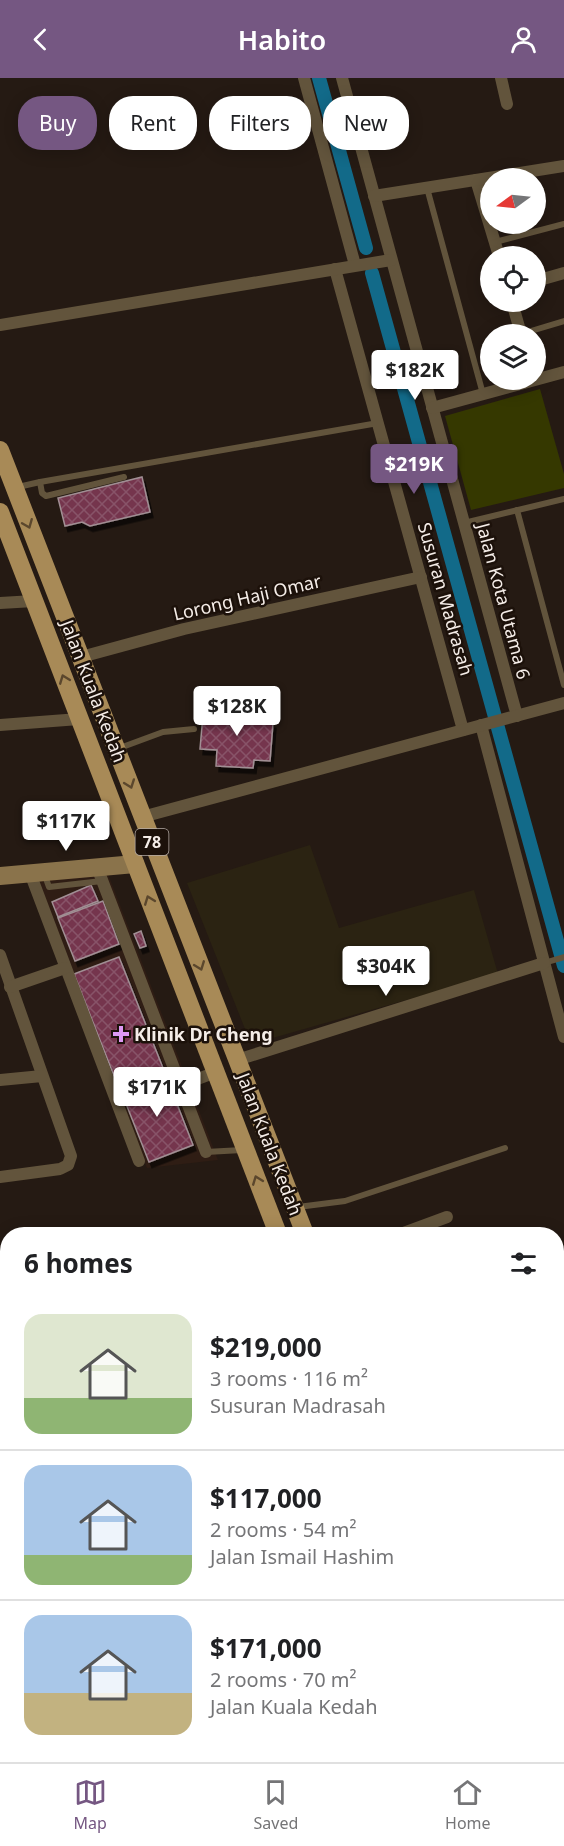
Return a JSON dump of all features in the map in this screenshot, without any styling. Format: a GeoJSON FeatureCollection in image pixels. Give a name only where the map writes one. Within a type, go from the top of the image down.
{"type":"FeatureCollection","features":[{"type":"Feature","properties":{"kind":"main road","name":"Jalan Kuala Kedah"},"geometry":{"type":"LineString","coordinates":[[0,450],[302,1227]]}},
{"type":"Feature","properties":{"kind":"main road","name":"Jalan Kuala Kedah"},"geometry":{"type":"LineString","coordinates":[[0,512],[275,1227]]}},
{"type":"Feature","properties":{"kind":"street"},"geometry":{"type":"LineString","coordinates":[[304,78],[355,265]]}},
{"type":"Feature","properties":{"kind":"street","name":"Jalan Kota Utama 6"},"geometry":{"type":"LineString","coordinates":[[342,78],[464,523],[512,717]]}},
{"type":"Feature","properties":{"kind":"street"},"geometry":{"type":"LineString","coordinates":[[501,78],[507,104]]}},
{"type":"Feature","properties":{"kind":"street"},"geometry":{"type":"LineString","coordinates":[[374,196],[564,166]]}},
{"type":"Feature","properties":{"kind":"street"},"geometry":{"type":"LineString","coordinates":[[476,180],[496,246]]}},
{"type":"Feature","properties":{"kind":"street"},"geometry":{"type":"LineString","coordinates":[[0,325],[391,260]]}},
{"type":"Feature","properties":{"kind":"street","name":"Susuran Madrasah"},"geometry":{"type":"LineString","coordinates":[[335,269],[464,730]]}},
{"type":"Feature","properties":{"kind":"street"},"geometry":{"type":"LineString","coordinates":[[546,278],[564,273]]}},
{"type":"Feature","properties":{"kind":"street"},"geometry":{"type":"LineString","coordinates":[[546,377],[564,372]]}},
{"type":"Feature","properties":{"kind":"street"},"geometry":{"type":"LineString","coordinates":[[432,408],[498,390]]}},
{"type":"Feature","properties":{"kind":"street","name":"Lorong Haji Omar"},"geometry":{"type":"LineString","coordinates":[[81,657],[184,629],[421,577]]}},
{"type":"Feature","properties":{"kind":"street"},"geometry":{"type":"LineString","coordinates":[[0,603],[34,601]]}},
{"type":"Feature","properties":{"kind":"street"},"geometry":{"type":"LineString","coordinates":[[142,817],[564,703]]}},
{"type":"Feature","properties":{"kind":"street"},"geometry":{"type":"LineString","coordinates":[[0,725],[79,719]]}},
{"type":"Feature","properties":{"kind":"street"},"geometry":{"type":"LineString","coordinates":[[486,724],[555,960],[564,1037]]}},
{"type":"Feature","properties":{"kind":"street"},"geometry":{"type":"LineString","coordinates":[[0,876],[37,872],[100,874],[135,864]]}},
{"type":"Feature","properties":{"kind":"street"},"geometry":{"type":"LineString","coordinates":[[37,872],[65,968],[139,1161]]}},
{"type":"Feature","properties":{"kind":"street"},"geometry":{"type":"LineString","coordinates":[[100,874],[206,1152]]}},
{"type":"Feature","properties":{"kind":"street"},"geometry":{"type":"LineString","coordinates":[[0,955],[6,980],[72,1156],[68,1165],[60,1169],[0,1177]]}},
{"type":"Feature","properties":{"kind":"street"},"geometry":{"type":"LineString","coordinates":[[237,1060],[555,960]]}},
{"type":"Feature","properties":{"kind":"street"},"geometry":{"type":"LineString","coordinates":[[6,980],[65,968]]}},
{"type":"Feature","properties":{"kind":"street"},"geometry":{"type":"LineString","coordinates":[[182,1085],[216,1072]]}},
{"type":"Feature","properties":{"kind":"street"},"geometry":{"type":"LineString","coordinates":[[0,1080],[42,1076]]}},
{"type":"Feature","properties":{"kind":"street"},"geometry":{"type":"LineString","coordinates":[[420,1227],[447,1217]]}},
{"type":"Feature","properties":{"kind":"lane"},"geometry":{"type":"LineString","coordinates":[[427,188],[483,394]]}},
{"type":"Feature","properties":{"kind":"lane"},"geometry":{"type":"LineString","coordinates":[[495,243],[564,224]]}},
{"type":"Feature","properties":{"kind":"lane"},"geometry":{"type":"LineString","coordinates":[[546,326],[564,321]]}},
{"type":"Feature","properties":{"kind":"lane"},"geometry":{"type":"LineString","coordinates":[[14,488],[378,423]]}},
{"type":"Feature","properties":{"kind":"lane"},"geometry":{"type":"LineString","coordinates":[[40,482],[43,496],[46,496],[124,477]]}},
{"type":"Feature","properties":{"kind":"lane"},"geometry":{"type":"LineString","coordinates":[[464,523],[564,499]]}},
{"type":"Feature","properties":{"kind":"lane"},"geometry":{"type":"LineString","coordinates":[[517,510],[564,685]]}},
{"type":"Feature","properties":{"kind":"lane"},"geometry":{"type":"LineString","coordinates":[[117,749],[163,732],[194,729]]}},
{"type":"Feature","properties":{"kind":"lane"},"geometry":{"type":"LineString","coordinates":[[295,1208],[345,1201],[505,1148]]}},
{"type":"Feature","properties":{"kind":"lane"},"geometry":{"type":"LineString","coordinates":[[206,1152],[246,1150]]}},
{"type":"Feature","properties":{"kind":"shaded area"},"geometry":{"type":"Polygon","coordinates":[[[540,390],[564,474],[564,488],[471,510],[445,416],[540,390]]]}},
{"type":"Feature","properties":{"kind":"shaded area"},"geometry":{"type":"Polygon","coordinates":[[[310,845],[339,928],[474,890],[498,974],[251,1044],[187,883],[310,845]]]}},
{"type":"Feature","properties":{"kind":"shaded area"},"geometry":{"type":"Polygon","coordinates":[[[103,861],[218,1160],[147,1168],[32,869],[103,861]]]}},
{"type":"Feature","properties":{"kind":"building"},"geometry":{"type":"Polygon","coordinates":[[[142,477],[150,512],[90,526],[82,522],[65,526],[58,498],[142,477]]]}},
{"type":"Feature","properties":{"kind":"building"},"geometry":{"type":"Polygon","coordinates":[[[224,705],[259,707],[258,722],[273,723],[270,761],[254,760],[253,768],[216,766],[217,750],[200,749],[203,715],[223,716],[224,705]]]}},
{"type":"Feature","properties":{"kind":"building"},"geometry":{"type":"Polygon","coordinates":[[[91,885],[98,901],[58,917],[52,902],[91,885]]]}},
{"type":"Feature","properties":{"kind":"building"},"geometry":{"type":"Polygon","coordinates":[[[103,901],[119,944],[75,961],[58,918],[103,901]]]}},
{"type":"Feature","properties":{"kind":"building"},"geometry":{"type":"Polygon","coordinates":[[[141,931],[146,946],[140,948],[134,934],[141,931]]]}},
{"type":"Feature","properties":{"kind":"building"},"geometry":{"type":"Polygon","coordinates":[[[119,957],[163,1068],[118,1086],[74,974],[119,957]]]}},
{"type":"Feature","properties":{"kind":"building"},"geometry":{"type":"Polygon","coordinates":[[[165,1073],[193,1145],[149,1162],[121,1091],[165,1073]]]}},
{"type":"Feature","properties":{"kind":"waterway"},"geometry":{"type":"LineString","coordinates":[[319,78],[366,248]]}},
{"type":"Feature","properties":{"kind":"waterway"},"geometry":{"type":"LineString","coordinates":[[372,273],[564,966]]}},
{"type":"Feature","properties":{"kind":"place","name":"Klinik Dr Cheng"},"geometry":{"type":"Point","coordinates":[121,1034]}}]}
